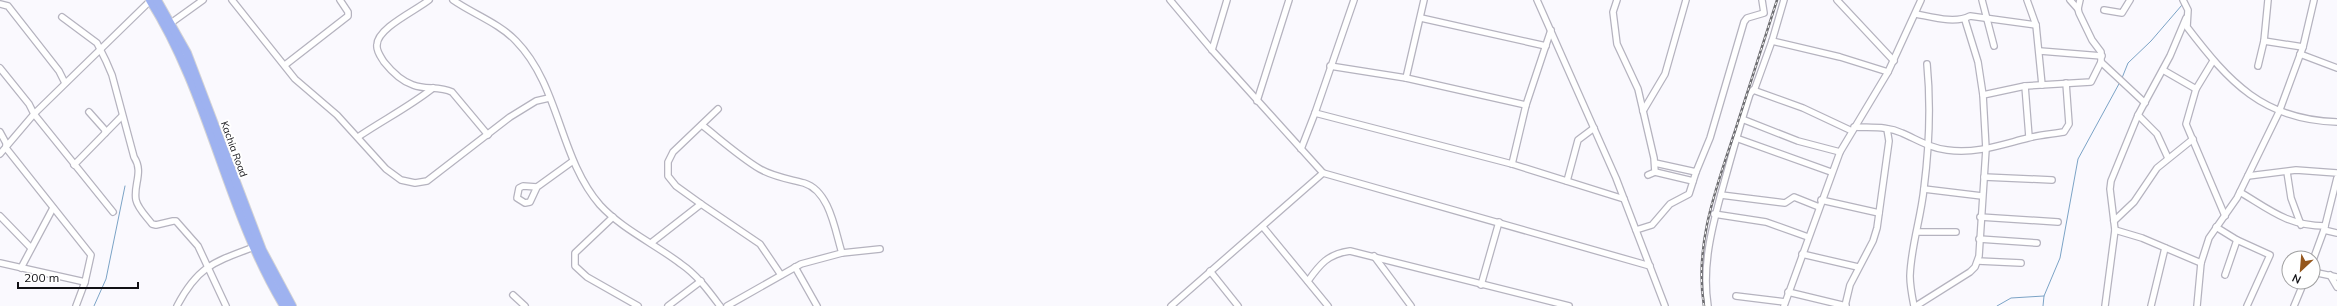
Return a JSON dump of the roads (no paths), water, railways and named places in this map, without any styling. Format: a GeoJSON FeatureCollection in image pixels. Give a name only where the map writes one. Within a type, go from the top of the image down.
{"type":"FeatureCollection","features":[{"type":"Feature","properties":{"kind":"highway","name":"Kachia Road"},"geometry":{"type":"LineString","coordinates":[[152,0],[171,23],[193,67],[262,250],[292,306]]}},
{"type":"Feature","properties":{"kind":"highway","name":"Kachia Road"},"geometry":{"type":"LineString","coordinates":[[152,0],[184,64],[254,247],[284,306]]}},
{"type":"Feature","properties":{"kind":"street"},"geometry":{"type":"LineString","coordinates":[[0,154],[34,114],[98,50],[152,0]]}},
{"type":"Feature","properties":{"kind":"street"},"geometry":{"type":"LineString","coordinates":[[171,23],[203,0]]}},
{"type":"Feature","properties":{"kind":"street"},"geometry":{"type":"LineString","coordinates":[[232,0],[295,79],[321,99],[358,137],[386,169],[402,180],[415,183],[427,180],[510,117],[536,101],[549,98]]}},
{"type":"Feature","properties":{"kind":"street"},"geometry":{"type":"LineString","coordinates":[[285,66],[348,16],[348,12],[340,0]]}},
{"type":"Feature","properties":{"kind":"street"},"geometry":{"type":"LineString","coordinates":[[429,0],[398,19],[380,37],[376,45],[379,55],[389,68],[400,78],[414,85],[443,88],[452,92],[488,135]]}},
{"type":"Feature","properties":{"kind":"street"},"geometry":{"type":"LineString","coordinates":[[453,0],[516,40],[533,62],[549,98],[573,161],[589,190],[613,217],[681,264],[701,281],[720,306]]}},
{"type":"Feature","properties":{"kind":"street"},"geometry":{"type":"LineString","coordinates":[[1170,0],[1212,50],[1323,173],[1650,266]]}},
{"type":"Feature","properties":{"kind":"street"},"geometry":{"type":"LineString","coordinates":[[1212,50],[1227,0]]}},
{"type":"Feature","properties":{"kind":"street"},"geometry":{"type":"LineString","coordinates":[[1257,100],[1289,0]]}},
{"type":"Feature","properties":{"kind":"street"},"geometry":{"type":"LineString","coordinates":[[1301,149],[1315,114],[1330,66],[1354,0]]}},
{"type":"Feature","properties":{"kind":"street"},"geometry":{"type":"LineString","coordinates":[[1406,78],[1424,0]]}},
{"type":"Feature","properties":{"kind":"street"},"geometry":{"type":"LineString","coordinates":[[1536,0],[1551,30],[1624,199],[1665,306]]}},
{"type":"Feature","properties":{"kind":"street"},"geometry":{"type":"LineString","coordinates":[[1617,0],[1613,12],[1617,44],[1638,89],[1655,163],[1655,172]]}},
{"type":"Feature","properties":{"kind":"street"},"geometry":{"type":"LineString","coordinates":[[1643,111],[1665,74],[1686,0]]}},
{"type":"Feature","properties":{"kind":"street"},"geometry":{"type":"LineString","coordinates":[[1636,230],[1652,225],[1670,204],[1689,194],[1710,138],[1744,22],[1747,18],[1764,13],[1762,0]]}},
{"type":"Feature","properties":{"kind":"street"},"geometry":{"type":"LineString","coordinates":[[1708,306],[1707,252],[1714,214],[1721,195],[1742,119],[1772,41],[1784,0]]}},
{"type":"Feature","properties":{"kind":"street"},"geometry":{"type":"LineString","coordinates":[[1837,0],[1894,61]]}},
{"type":"Feature","properties":{"kind":"street"},"geometry":{"type":"LineString","coordinates":[[1736,296],[1784,304],[1821,200],[1840,152],[1894,61],[1921,0]]}},
{"type":"Feature","properties":{"kind":"street"},"geometry":{"type":"LineString","coordinates":[[1982,0],[1988,18],[1994,46]]}},
{"type":"Feature","properties":{"kind":"street"},"geometry":{"type":"LineString","coordinates":[[2026,0],[2036,25],[2040,51],[2042,85]]}},
{"type":"Feature","properties":{"kind":"street"},"geometry":{"type":"LineString","coordinates":[[2070,0],[2078,9],[2102,59],[2145,103]]}},
{"type":"Feature","properties":{"kind":"street"},"geometry":{"type":"LineString","coordinates":[[2078,9],[2080,0]]}},
{"type":"Feature","properties":{"kind":"street"},"geometry":{"type":"LineString","coordinates":[[2104,10],[2122,13],[2130,0]]}},
{"type":"Feature","properties":{"kind":"street"},"geometry":{"type":"LineString","coordinates":[[2183,0],[2187,7],[2187,27],[2213,61],[2246,91],[2266,106],[2279,112],[2298,118],[2337,122]]}},
{"type":"Feature","properties":{"kind":"street"},"geometry":{"type":"LineString","coordinates":[[2258,66],[2264,41],[2268,0]]}},
{"type":"Feature","properties":{"kind":"street"},"geometry":{"type":"LineString","coordinates":[[2197,306],[2201,263],[2209,238],[2240,192],[2279,112],[2303,47],[2314,0]]}},
{"type":"Feature","properties":{"kind":"street"},"geometry":{"type":"LineString","coordinates":[[1,3],[8,6],[59,71],[65,83]]}},
{"type":"Feature","properties":{"kind":"street"},"geometry":{"type":"LineString","coordinates":[[1916,14],[1939,19],[1965,20],[1970,16],[2036,25]]}},
{"type":"Feature","properties":{"kind":"street"},"geometry":{"type":"LineString","coordinates":[[62,17],[97,43],[98,50],[112,75],[122,116],[139,167],[135,198],[137,204],[152,224],[176,222],[198,246],[220,296],[226,306]]}},
{"type":"Feature","properties":{"kind":"street"},"geometry":{"type":"LineString","coordinates":[[1421,18],[1546,46]]}},
{"type":"Feature","properties":{"kind":"street"},"geometry":{"type":"LineString","coordinates":[[2105,306],[2115,230],[2110,189],[2111,181],[2138,115],[2163,70],[2186,18]]}},
{"type":"Feature","properties":{"kind":"street"},"geometry":{"type":"LineString","coordinates":[[1927,64],[1929,86],[1928,147],[1924,189],[1910,277],[1915,306],[1970,272],[1978,261],[1986,149],[1983,95],[1978,62],[1965,20]]}},
{"type":"Feature","properties":{"kind":"street"},"geometry":{"type":"LineString","coordinates":[[1512,164],[1526,105],[1551,30]]}},
{"type":"Feature","properties":{"kind":"street"},"geometry":{"type":"LineString","coordinates":[[1772,41],[1840,57],[1888,72]]}},
{"type":"Feature","properties":{"kind":"street"},"geometry":{"type":"LineString","coordinates":[[2264,41],[2303,47]]}},
{"type":"Feature","properties":{"kind":"street"},"geometry":{"type":"LineString","coordinates":[[2040,51],[2102,59]]}},
{"type":"Feature","properties":{"kind":"street"},"geometry":{"type":"LineString","coordinates":[[2300,54],[2336,66]]}},
{"type":"Feature","properties":{"kind":"street"},"geometry":{"type":"LineString","coordinates":[[1983,95],[2025,86],[2091,82],[2102,59]]}},
{"type":"Feature","properties":{"kind":"street"},"geometry":{"type":"LineString","coordinates":[[2213,61],[2196,89],[2186,124],[2225,216]]}},
{"type":"Feature","properties":{"kind":"street"},"geometry":{"type":"LineString","coordinates":[[1330,66],[1406,78],[1526,105]]}},
{"type":"Feature","properties":{"kind":"street"},"geometry":{"type":"LineString","coordinates":[[0,68],[30,104],[34,114],[74,165],[113,212]]}},
{"type":"Feature","properties":{"kind":"street"},"geometry":{"type":"LineString","coordinates":[[2163,70],[2196,89]]}},
{"type":"Feature","properties":{"kind":"street"},"geometry":{"type":"LineString","coordinates":[[59,71],[72,76]]}},
{"type":"Feature","properties":{"kind":"street"},"geometry":{"type":"LineString","coordinates":[[1753,90],[1803,108],[1853,129],[1887,128],[1902,133],[1928,147],[1968,152],[1986,149],[2029,137],[2064,132],[2067,130],[2066,83]]}},
{"type":"Feature","properties":{"kind":"street"},"geometry":{"type":"LineString","coordinates":[[2025,86],[2029,137]]}},
{"type":"Feature","properties":{"kind":"street"},"geometry":{"type":"LineString","coordinates":[[358,137],[382,121],[408,107],[433,88]]}},
{"type":"Feature","properties":{"kind":"street"},"geometry":{"type":"LineString","coordinates":[[718,109],[674,152],[667,170],[668,176],[676,186],[760,244],[781,275]]}},
{"type":"Feature","properties":{"kind":"street"},"geometry":{"type":"LineString","coordinates":[[89,112],[105,130],[105,133]]}},
{"type":"Feature","properties":{"kind":"street"},"geometry":{"type":"LineString","coordinates":[[1315,114],[1512,164],[1624,199]]}},
{"type":"Feature","properties":{"kind":"street"},"geometry":{"type":"LineString","coordinates":[[2138,115],[2156,134],[2168,158]]}},
{"type":"Feature","properties":{"kind":"street"},"geometry":{"type":"LineString","coordinates":[[74,165],[122,116]]}},
{"type":"Feature","properties":{"kind":"street"},"geometry":{"type":"LineString","coordinates":[[1742,119],[1802,143],[1834,149],[1840,152]]}},
{"type":"Feature","properties":{"kind":"street"},"geometry":{"type":"LineString","coordinates":[[702,125],[760,169],[775,176],[806,184],[815,189],[824,200],[842,253]]}},
{"type":"Feature","properties":{"kind":"street"},"geometry":{"type":"LineString","coordinates":[[1567,181],[1578,140],[1594,128]]}},
{"type":"Feature","properties":{"kind":"street"},"geometry":{"type":"LineString","coordinates":[[1788,292],[1846,306],[1850,285],[1858,267],[1873,241],[1879,213],[1889,141],[1887,128]]}},
{"type":"Feature","properties":{"kind":"street"},"geometry":{"type":"LineString","coordinates":[[0,132],[6,143],[6,148],[91,255],[85,282],[76,306]]}},
{"type":"Feature","properties":{"kind":"street"},"geometry":{"type":"LineString","coordinates":[[1736,138],[1832,172]]}},
{"type":"Feature","properties":{"kind":"street"},"geometry":{"type":"LineString","coordinates":[[2114,221],[2134,202],[2157,168],[2193,139]]}},
{"type":"Feature","properties":{"kind":"street"},"geometry":{"type":"LineString","coordinates":[[537,187],[573,161]]}},
{"type":"Feature","properties":{"kind":"street"},"geometry":{"type":"LineString","coordinates":[[1655,163],[1696,172]]}},
{"type":"Feature","properties":{"kind":"street"},"geometry":{"type":"LineString","coordinates":[[2248,176],[2308,170],[2337,174]]}},
{"type":"Feature","properties":{"kind":"street"},"geometry":{"type":"LineString","coordinates":[[1648,175],[1655,172],[1693,181]]}},
{"type":"Feature","properties":{"kind":"street"},"geometry":{"type":"LineString","coordinates":[[2287,172],[2292,198],[2301,225]]}},
{"type":"Feature","properties":{"kind":"street"},"geometry":{"type":"LineString","coordinates":[[1171,306],[1323,173]]}},
{"type":"Feature","properties":{"kind":"street"},"geometry":{"type":"LineString","coordinates":[[1984,177],[2052,180]]}},
{"type":"Feature","properties":{"kind":"street"},"geometry":{"type":"LineString","coordinates":[[2316,250],[2336,186],[2337,178]]}},
{"type":"Feature","properties":{"kind":"street"},"geometry":{"type":"LineString","coordinates":[[1924,189],[1982,196]]}},
{"type":"Feature","properties":{"kind":"street"},"geometry":{"type":"LineString","coordinates":[[2240,192],[2274,213],[2301,225],[2324,228],[2337,233]]}},
{"type":"Feature","properties":{"kind":"street"},"geometry":{"type":"LineString","coordinates":[[1721,195],[1785,203],[1794,197],[1819,207]]}},
{"type":"Feature","properties":{"kind":"street"},"geometry":{"type":"LineString","coordinates":[[1821,200],[1879,213]]}},
{"type":"Feature","properties":{"kind":"street"},"geometry":{"type":"LineString","coordinates":[[651,243],[701,204]]}},
{"type":"Feature","properties":{"kind":"street"},"geometry":{"type":"LineString","coordinates":[[21,268],[53,208]]}},
{"type":"Feature","properties":{"kind":"street"},"geometry":{"type":"LineString","coordinates":[[1714,214],[1766,222],[1808,237]]}},
{"type":"Feature","properties":{"kind":"street"},"geometry":{"type":"LineString","coordinates":[[0,216],[31,248]]}},
{"type":"Feature","properties":{"kind":"street"},"geometry":{"type":"LineString","coordinates":[[613,217],[576,253],[575,266],[587,277],[638,306]]}},
{"type":"Feature","properties":{"kind":"street"},"geometry":{"type":"LineString","coordinates":[[1980,217],[2058,222]]}},
{"type":"Feature","properties":{"kind":"street"},"geometry":{"type":"LineString","coordinates":[[1481,285],[1499,222]]}},
{"type":"Feature","properties":{"kind":"street"},"geometry":{"type":"LineString","coordinates":[[1263,227],[1328,306]]}},
{"type":"Feature","properties":{"kind":"street"},"geometry":{"type":"LineString","coordinates":[[2216,227],[2237,240],[2270,255],[2247,306]]}},
{"type":"Feature","properties":{"kind":"street"},"geometry":{"type":"LineString","coordinates":[[2115,230],[2201,263]]}},
{"type":"Feature","properties":{"kind":"street"},"geometry":{"type":"LineString","coordinates":[[1917,232],[1956,232]]}},
{"type":"Feature","properties":{"kind":"street"},"geometry":{"type":"LineString","coordinates":[[1979,239],[2037,243]]}},
{"type":"Feature","properties":{"kind":"street"},"geometry":{"type":"LineString","coordinates":[[2225,275],[2237,240]]}},
{"type":"Feature","properties":{"kind":"street"},"geometry":{"type":"LineString","coordinates":[[177,306],[190,283],[208,266],[254,247]]}},
{"type":"Feature","properties":{"kind":"street"},"geometry":{"type":"LineString","coordinates":[[2151,306],[2164,248]]}},
{"type":"Feature","properties":{"kind":"street"},"geometry":{"type":"LineString","coordinates":[[727,306],[795,267],[842,253],[880,249]]}},
{"type":"Feature","properties":{"kind":"street"},"geometry":{"type":"LineString","coordinates":[[1308,281],[1326,258],[1337,253],[1350,251],[1374,256],[1398,265],[1569,306]]}},
{"type":"Feature","properties":{"kind":"street"},"geometry":{"type":"LineString","coordinates":[[1802,254],[1858,267]]}},
{"type":"Feature","properties":{"kind":"street"},"geometry":{"type":"LineString","coordinates":[[1374,256],[1411,306]]}},
{"type":"Feature","properties":{"kind":"street"},"geometry":{"type":"LineString","coordinates":[[1978,261],[2021,263]]}},
{"type":"Feature","properties":{"kind":"street"},"geometry":{"type":"LineString","coordinates":[[0,263],[85,282]]}},
{"type":"Feature","properties":{"kind":"street"},"geometry":{"type":"LineString","coordinates":[[795,267],[817,306]]}},
{"type":"Feature","properties":{"kind":"street"},"geometry":{"type":"LineString","coordinates":[[1210,271],[1238,306]]}},
{"type":"Feature","properties":{"kind":"street"},"geometry":{"type":"LineString","coordinates":[[2321,273],[2337,277]]}},
{"type":"Feature","properties":{"kind":"street"},"geometry":{"type":"LineString","coordinates":[[2330,275],[2337,287]]}},
{"type":"Feature","properties":{"kind":"street"},"geometry":{"type":"LineString","coordinates":[[668,306],[701,281]]}},
{"type":"Feature","properties":{"kind":"street"},"geometry":{"type":"LineString","coordinates":[[2294,306],[2301,290]]}},
{"type":"Feature","properties":{"kind":"street"},"geometry":{"type":"LineString","coordinates":[[513,295],[525,306]]}},
{"type":"Feature","properties":{"kind":"waterway"},"geometry":{"type":"LineString","coordinates":[[2122,78],[2128,63],[2151,41],[2182,5]]}},
{"type":"Feature","properties":{"kind":"waterway"},"geometry":{"type":"LineString","coordinates":[[2043,306],[2044,296],[2060,258],[2078,159],[2120,82]]}},
{"type":"Feature","properties":{"kind":"waterway"},"geometry":{"type":"LineString","coordinates":[[94,306],[106,279],[125,186]]}},
{"type":"Feature","properties":{"kind":"waterway"},"geometry":{"type":"LineString","coordinates":[[1997,306],[2011,298],[2044,296]]}},
{"type":"Feature","properties":{"kind":"railway"},"geometry":{"type":"LineString","coordinates":[[1704,306],[1702,261],[1704,239],[1714,195],[1777,0]]}}]}
